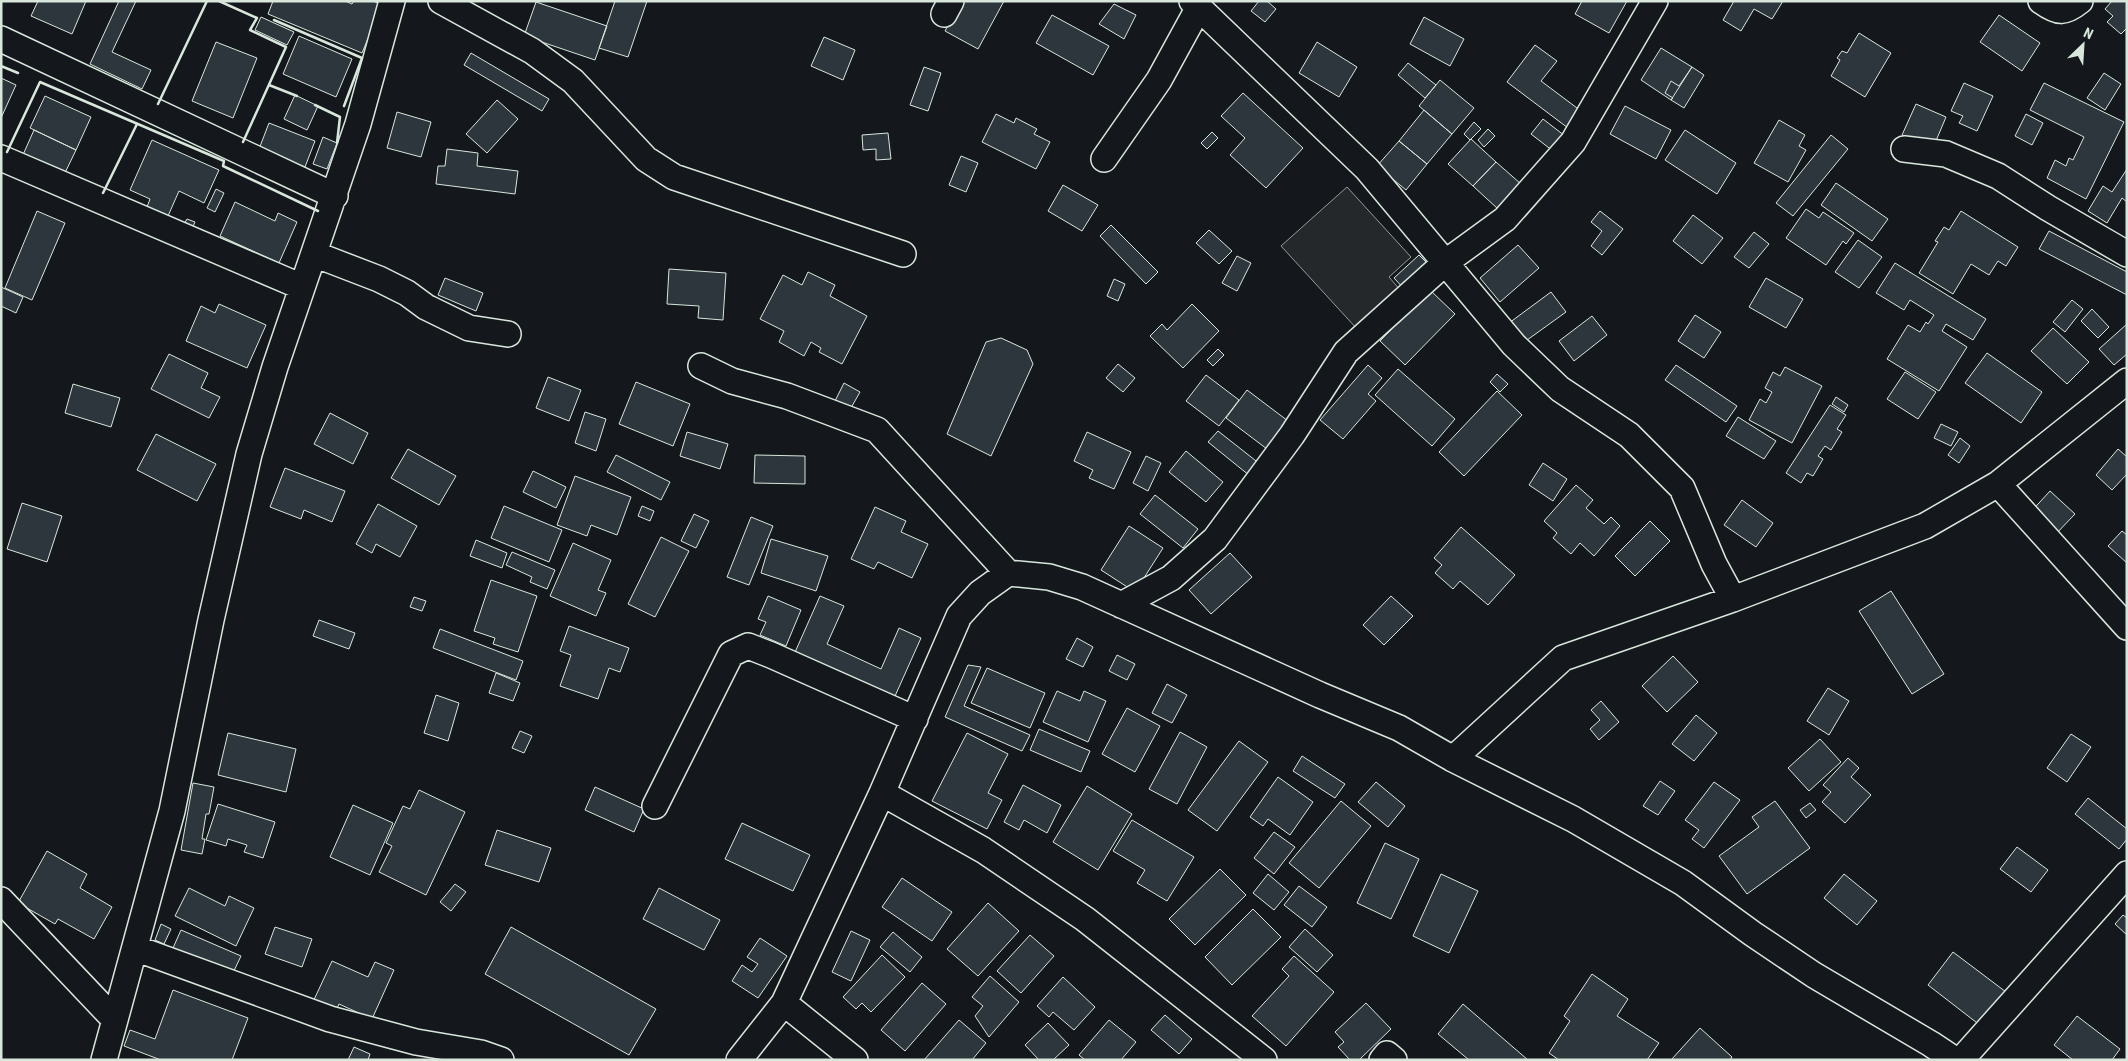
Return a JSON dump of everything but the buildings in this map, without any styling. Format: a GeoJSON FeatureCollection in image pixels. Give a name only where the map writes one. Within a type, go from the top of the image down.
{"type":"FeatureCollection","features":[{"type":"Feature","properties":{"kind":"street"},"geometry":{"type":"LineString","coordinates":[[104,1060],[172,811],[211,620],[249,454],[302,288],[335,196],[358,124],[392,1]]}},
{"type":"Feature","properties":{"kind":"street"},"geometry":{"type":"LineString","coordinates":[[441,1],[532,51],[572,81],[646,159],[674,177],[903,254]]}},
{"type":"Feature","properties":{"kind":"street"},"geometry":{"type":"LineString","coordinates":[[1121,605],[1171,578],[1216,539],[1292,436],[1346,352],[1446,262],[1505,220],[1573,142],[1655,1]]}},
{"type":"Feature","properties":{"kind":"street"},"geometry":{"type":"LineString","coordinates":[[2041,1],[2054,10],[2069,11],[2080,1]]}},
{"type":"Feature","properties":{"kind":"street"},"geometry":{"type":"LineString","coordinates":[[1104,159],[1159,80],[1195,4],[1366,169],[1514,344],[1560,389],[1629,435],[1682,488],[1714,564],[1733,599]]}},
{"type":"Feature","properties":{"kind":"street"},"geometry":{"type":"LineString","coordinates":[[1,39],[335,196]]}},
{"type":"Feature","properties":{"kind":"street"},"geometry":{"type":"LineString","coordinates":[[1904,149],[1946,154],[1998,176],[2048,208],[2127,254]]}},
{"type":"Feature","properties":{"kind":"street"},"geometry":{"type":"LineString","coordinates":[[1,158],[302,288]]}},
{"type":"Feature","properties":{"kind":"street"},"geometry":{"type":"LineString","coordinates":[[314,254],[379,279],[407,293],[426,307],[469,328],[508,334]]}},
{"type":"Feature","properties":{"kind":"street"},"geometry":{"type":"LineString","coordinates":[[701,366],[732,381],[786,396],[877,430],[1008,573]]}},
{"type":"Feature","properties":{"kind":"street"},"geometry":{"type":"LineString","coordinates":[[1453,759],[1563,658],[1733,599],[1925,526],[1998,484],[2127,381]]}},
{"type":"Feature","properties":{"kind":"street"},"geometry":{"type":"LineString","coordinates":[[1998,484],[2127,627]]}},
{"type":"Feature","properties":{"kind":"street"},"geometry":{"type":"LineString","coordinates":[[739,1060],[784,1003],[882,793],[959,616],[980,593],[1008,573],[1049,577],[1082,587],[1320,696],[1399,728],[1453,759],[1574,819],[1683,883],[1814,976],[1931,1044],[1954,1060]]}},
{"type":"Feature","properties":{"kind":"street"},"geometry":{"type":"LineString","coordinates":[[655,806],[731,654],[748,646],[915,719]]}},
{"type":"Feature","properties":{"kind":"street"},"geometry":{"type":"LineString","coordinates":[[882,793],[983,850],[1085,919],[1264,1060]]}},
{"type":"Feature","properties":{"kind":"street"},"geometry":{"type":"LineString","coordinates":[[1961,1060],[2127,874]]}},
{"type":"Feature","properties":{"kind":"street"},"geometry":{"type":"LineString","coordinates":[[1,900],[114,1019]]}},
{"type":"Feature","properties":{"kind":"street"},"geometry":{"type":"LineString","coordinates":[[135,948],[330,1019],[416,1042],[481,1053],[501,1060]]}},
{"type":"Feature","properties":{"kind":"street"},"geometry":{"type":"LineString","coordinates":[[784,1003],[855,1060]]}},
{"type":"Feature","properties":{"kind":"street"},"geometry":{"type":"LineString","coordinates":[[1382,1060],[1387,1054],[1394,1060]]}},
{"type":"Feature","properties":{"kind":"shaded area"},"geometry":{"type":"Polygon","coordinates":[[[1347,187],[1411,257],[1389,277],[1401,291],[1358,330],[1281,246],[1347,187]]]}},
{"type":"Feature","properties":{"kind":"wall"},"geometry":{"type":"LineString","coordinates":[[158,104],[207,1]]}},
{"type":"Feature","properties":{"kind":"wall"},"geometry":{"type":"LineString","coordinates":[[219,1],[257,18],[250,30],[286,47],[243,142]]}},
{"type":"Feature","properties":{"kind":"wall"},"geometry":{"type":"LineString","coordinates":[[274,20],[362,58],[344,106]]}},
{"type":"Feature","properties":{"kind":"wall"},"geometry":{"type":"LineString","coordinates":[[1,66],[18,73]]}},
{"type":"Feature","properties":{"kind":"wall"},"geometry":{"type":"LineString","coordinates":[[7,152],[40,82],[224,161],[223,166],[318,211]]}},
{"type":"Feature","properties":{"kind":"wall"},"geometry":{"type":"LineString","coordinates":[[269,85],[297,96]]}},
{"type":"Feature","properties":{"kind":"wall"},"geometry":{"type":"LineString","coordinates":[[315,105],[340,117],[337,143]]}},
{"type":"Feature","properties":{"kind":"wall"},"geometry":{"type":"LineString","coordinates":[[103,193],[137,124]]}}]}
